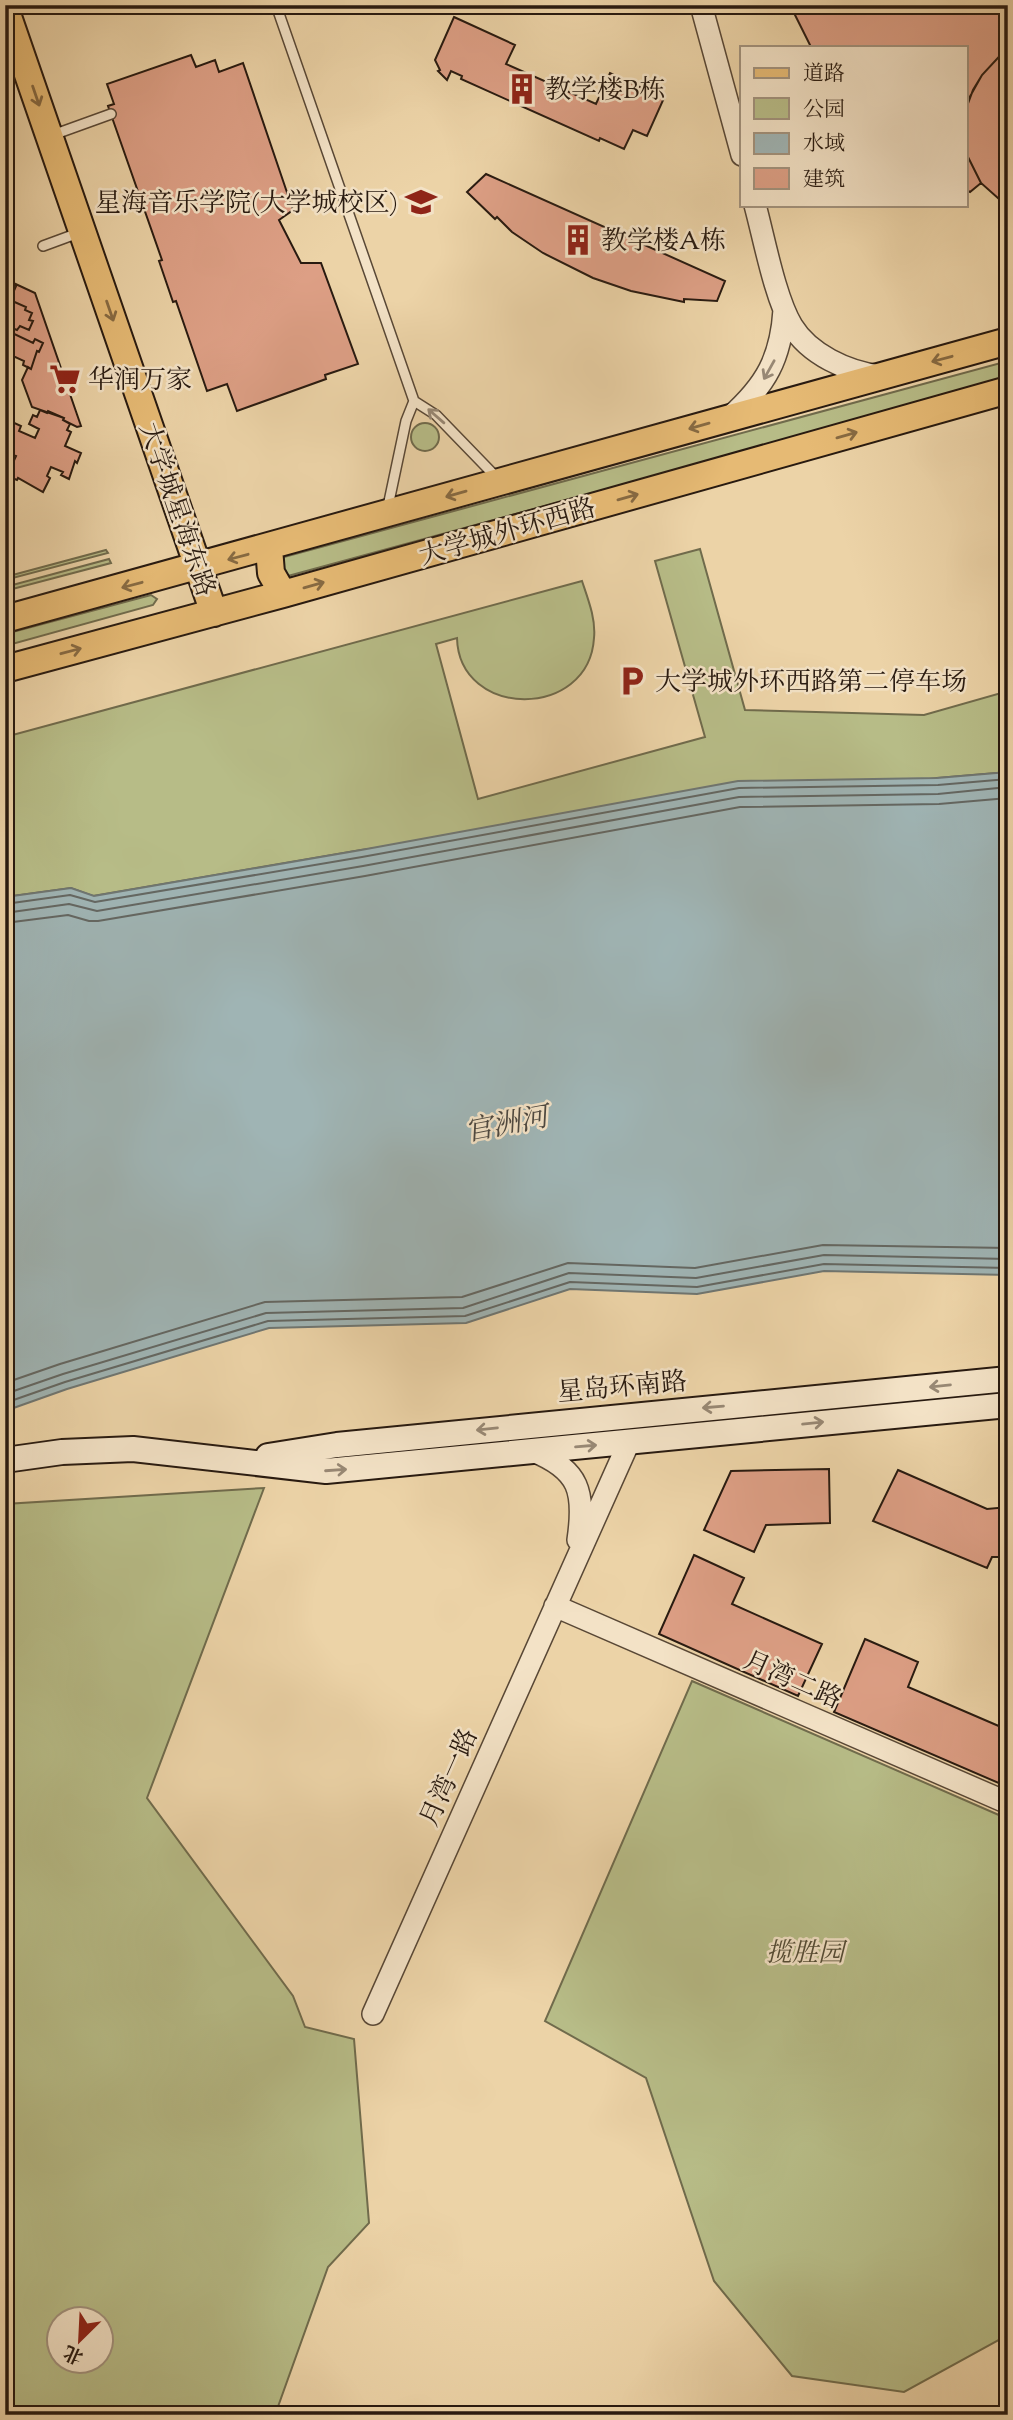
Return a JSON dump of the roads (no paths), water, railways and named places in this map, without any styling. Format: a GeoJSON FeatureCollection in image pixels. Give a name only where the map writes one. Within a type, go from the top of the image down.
{"type":"FeatureCollection","features":[{"type":"Feature","properties":{"kind":"main road","name":"大学城星海东路"},"geometry":{"type":"LineString","coordinates":[[5,8],[214,613]]}},
{"type":"Feature","properties":{"kind":"main road","name":"大学城外环西路"},"geometry":{"type":"LineString","coordinates":[[5,619],[1008,341]]}},
{"type":"Feature","properties":{"kind":"main road","name":"大学城外环西路"},"geometry":{"type":"LineString","coordinates":[[5,669],[284,594],[1008,390]]}},
{"type":"Feature","properties":{"kind":"main road"},"geometry":{"type":"LineString","coordinates":[[269,548],[268,561],[272,576],[284,594]]}},
{"type":"Feature","properties":{"kind":"main road","name":"星岛环南路"},"geometry":{"type":"LineString","coordinates":[[244,1461],[337,1445],[1008,1379]]}},
{"type":"Feature","properties":{"kind":"main road","name":"星岛环南路"},"geometry":{"type":"LineString","coordinates":[[5,1460],[62,1452],[120,1449],[326,1471],[1008,1405]]}},
{"type":"Feature","properties":{"kind":"street"},"geometry":{"type":"LineString","coordinates":[[701,5],[740,148]]}},
{"type":"Feature","properties":{"kind":"street"},"geometry":{"type":"LineString","coordinates":[[755,206],[784,310],[796,331],[811,348],[854,370],[880,376]]}},
{"type":"Feature","properties":{"kind":"street"},"geometry":{"type":"LineString","coordinates":[[730,417],[758,388],[774,363],[782,336],[784,310]]}},
{"type":"Feature","properties":{"kind":"street","name":"月湾一路"},"geometry":{"type":"LineString","coordinates":[[373,2014],[629,1442]]}},
{"type":"Feature","properties":{"kind":"street","name":"月湾一路"},"geometry":{"type":"LineString","coordinates":[[533,1451],[563,1466],[573,1476],[579,1488],[582,1508],[575,1562]]}},
{"type":"Feature","properties":{"kind":"street","name":"月湾二路"},"geometry":{"type":"LineString","coordinates":[[555,1606],[1008,1803]]}},
{"type":"Feature","properties":{"kind":"lane"},"geometry":{"type":"LineString","coordinates":[[276,5],[414,401],[405,428],[386,514]]}},
{"type":"Feature","properties":{"kind":"lane"},"geometry":{"type":"LineString","coordinates":[[50,136],[111,114]]}},
{"type":"Feature","properties":{"kind":"lane"},"geometry":{"type":"LineString","coordinates":[[43,246],[82,232]]}},
{"type":"Feature","properties":{"kind":"lane"},"geometry":{"type":"LineString","coordinates":[[414,401],[436,415],[501,482]]}},
{"type":"Feature","properties":{"kind":"water","name":"官洲河"},"geometry":{"type":"Polygon","coordinates":[[[1008,772],[1008,1275],[824,1271],[697,1294],[570,1289],[466,1323],[269,1328],[67,1389],[5,1411],[5,897],[71,888],[94,896],[738,781],[937,778],[1008,772]]]}},
{"type":"Feature","properties":{"kind":"place","name":"教学楼B栋"},"geometry":{"type":"Point","coordinates":[522,89]}},
{"type":"Feature","properties":{"kind":"place","name":"星海音乐学院(大学城校区)"},"geometry":{"type":"Point","coordinates":[421,202]}},
{"type":"Feature","properties":{"kind":"place","name":"教学楼A栋"},"geometry":{"type":"Point","coordinates":[578,240]}},
{"type":"Feature","properties":{"kind":"place","name":"华润万家"},"geometry":{"type":"Point","coordinates":[65,379]}},
{"type":"Feature","properties":{"kind":"place","name":"大学城外环西路第二停车场"},"geometry":{"type":"Point","coordinates":[632,681]}},
{"type":"Feature","properties":{"kind":"park label","name":"揽胜园"},"geometry":{"type":"Point","coordinates":[805,1952]}}]}
